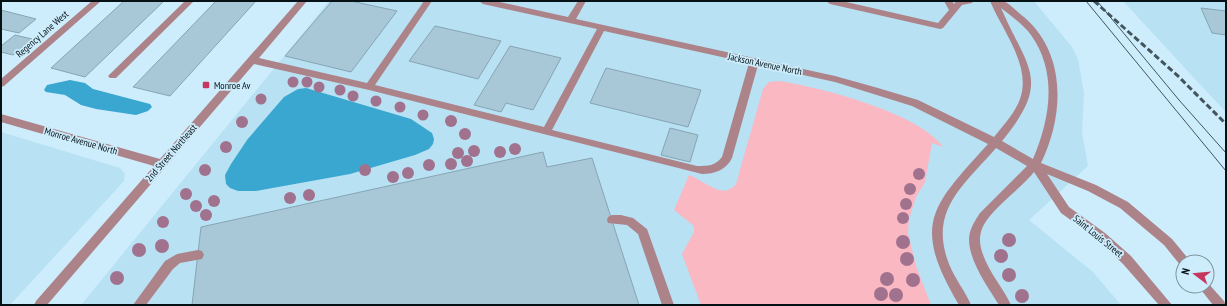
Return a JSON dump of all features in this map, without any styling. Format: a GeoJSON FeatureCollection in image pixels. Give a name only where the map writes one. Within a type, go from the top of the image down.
{"type":"FeatureCollection","features":[{"type":"Feature","properties":{"kind":"street","name":"Regency Lane West"},"geometry":{"type":"LineString","coordinates":[[1,84],[96,1]]}},
{"type":"Feature","properties":{"kind":"street"},"geometry":{"type":"LineString","coordinates":[[113,76],[190,1]]}},
{"type":"Feature","properties":{"kind":"street","name":"2nd Street Northeast"},"geometry":{"type":"LineString","coordinates":[[40,305],[303,1]]}},
{"type":"Feature","properties":{"kind":"street"},"geometry":{"type":"LineString","coordinates":[[369,87],[428,1]]}},
{"type":"Feature","properties":{"kind":"street","name":"Jackson Avenue North"},"geometry":{"type":"LineString","coordinates":[[483,1],[835,79],[878,91],[915,104],[996,142],[1035,165]]}},
{"type":"Feature","properties":{"kind":"street"},"geometry":{"type":"LineString","coordinates":[[571,20],[582,1]]}},
{"type":"Feature","properties":{"kind":"street"},"geometry":{"type":"LineString","coordinates":[[830,1],[940,26],[959,3],[969,1]]}},
{"type":"Feature","properties":{"kind":"street"},"geometry":{"type":"LineString","coordinates":[[948,1],[953,10]]}},
{"type":"Feature","properties":{"kind":"street"},"geometry":{"type":"LineString","coordinates":[[965,305],[947,271],[940,252],[937,238],[938,223],[942,209],[958,186],[996,142],[1023,105],[1028,87],[1025,68],[1019,50],[1008,32],[994,1]]}},
{"type":"Feature","properties":{"kind":"street"},"geometry":{"type":"LineString","coordinates":[[998,1],[1033,32],[1046,54],[1053,75],[1054,94],[1052,115],[1046,137],[1035,165],[982,219],[975,234],[977,253],[981,263],[1005,305]]}},
{"type":"Feature","properties":{"kind":"street"},"geometry":{"type":"LineString","coordinates":[[546,132],[602,27]]}},
{"type":"Feature","properties":{"kind":"street"},"geometry":{"type":"LineString","coordinates":[[252,60],[369,87],[697,170],[716,169],[723,165],[728,158],[754,62]]}},
{"type":"Feature","properties":{"kind":"street","name":"Monroe Avenue North"},"geometry":{"type":"LineString","coordinates":[[1,118],[162,164]]}},
{"type":"Feature","properties":{"kind":"street"},"geometry":{"type":"LineString","coordinates":[[1035,165],[1092,188],[1124,205],[1168,242],[1178,254]]}},
{"type":"Feature","properties":{"kind":"street","name":"Saint Louis Street"},"geometry":{"type":"LineString","coordinates":[[1035,165],[1065,210],[1101,236],[1127,260],[1166,305]]}},
{"type":"Feature","properties":{"kind":"street"},"geometry":{"type":"LineString","coordinates":[[612,220],[631,222],[638,225],[642,232],[668,305]]}},
{"type":"Feature","properties":{"kind":"street"},"geometry":{"type":"LineString","coordinates":[[139,305],[169,265],[177,259],[198,255]]}},
{"type":"Feature","properties":{"kind":"street"},"geometry":{"type":"LineString","coordinates":[[1211,294],[1220,305]]}},
{"type":"Feature","properties":{"kind":"shaded area"},"geometry":{"type":"Polygon","coordinates":[[[329,1],[1034,1],[1072,47],[1078,59],[1084,93],[1082,133],[1088,166],[1029,220],[1093,272],[1121,305],[81,305],[329,1]]]}},
{"type":"Feature","properties":{"kind":"shaded area"},"geometry":{"type":"Polygon","coordinates":[[[1123,1],[1226,1],[1226,112],[1207,92],[1123,1]]]}},
{"type":"Feature","properties":{"kind":"shaded area"},"geometry":{"type":"Polygon","coordinates":[[[779,81],[818,89],[892,113],[913,123],[931,135],[943,147],[932,143],[925,182],[916,197],[909,219],[908,233],[916,266],[931,305],[701,305],[682,254],[694,232],[694,226],[674,210],[689,175],[719,190],[731,189],[736,184],[763,89],[769,82],[779,81]]]}},
{"type":"Feature","properties":{"kind":"shaded area"},"geometry":{"type":"Polygon","coordinates":[[[1,132],[120,168],[125,174],[124,181],[10,305],[1,305],[1,132]]]}},
{"type":"Feature","properties":{"kind":"water"},"geometry":{"type":"Polygon","coordinates":[[[70,80],[85,83],[93,89],[150,104],[152,107],[148,111],[136,115],[96,109],[81,105],[65,95],[46,92],[44,90],[47,85],[70,80]]]}},
{"type":"Feature","properties":{"kind":"water"},"geometry":{"type":"Polygon","coordinates":[[[306,88],[411,119],[432,133],[434,139],[433,144],[429,149],[415,155],[350,174],[256,191],[238,191],[230,188],[226,184],[225,175],[247,140],[284,97],[298,89],[306,88]]]}},
{"type":"Feature","properties":{"kind":"building"},"geometry":{"type":"Polygon","coordinates":[[[124,1],[164,1],[85,77],[51,68],[124,1]]]}},
{"type":"Feature","properties":{"kind":"building"},"geometry":{"type":"Polygon","coordinates":[[[216,1],[256,1],[170,96],[133,87],[216,1]]]}},
{"type":"Feature","properties":{"kind":"building"},"geometry":{"type":"Polygon","coordinates":[[[332,1],[351,1],[397,11],[351,72],[285,56],[332,1]]]}},
{"type":"Feature","properties":{"kind":"building"},"geometry":{"type":"Polygon","coordinates":[[[1201,8],[1226,11],[1226,35],[1212,33],[1201,8]]]}},
{"type":"Feature","properties":{"kind":"building"},"geometry":{"type":"Polygon","coordinates":[[[1,10],[36,19],[19,33],[1,29],[1,10]]]}},
{"type":"Feature","properties":{"kind":"building"},"geometry":{"type":"Polygon","coordinates":[[[435,26],[501,41],[478,79],[409,61],[435,26]]]}},
{"type":"Feature","properties":{"kind":"building"},"geometry":{"type":"Polygon","coordinates":[[[15,35],[32,39],[13,55],[1,52],[1,46],[15,35]]]}},
{"type":"Feature","properties":{"kind":"building"},"geometry":{"type":"Polygon","coordinates":[[[510,46],[561,58],[533,110],[506,103],[501,112],[474,105],[510,46]]]}},
{"type":"Feature","properties":{"kind":"building"},"geometry":{"type":"Polygon","coordinates":[[[606,68],[701,90],[688,127],[590,103],[606,68]]]}},
{"type":"Feature","properties":{"kind":"building"},"geometry":{"type":"Polygon","coordinates":[[[670,128],[698,135],[690,162],[661,155],[670,128]]]}},
{"type":"Feature","properties":{"kind":"building"},"geometry":{"type":"Polygon","coordinates":[[[543,152],[547,167],[592,158],[639,305],[192,305],[201,227],[543,152]]]}},
{"type":"Feature","properties":{"kind":"tram line"},"geometry":{"type":"LineString","coordinates":[[1086,1],[1226,171]]}},
{"type":"Feature","properties":{"kind":"tram line"},"geometry":{"type":"LineString","coordinates":[[1097,1],[1179,100],[1226,153]]}},
{"type":"Feature","properties":{"kind":"railway"},"geometry":{"type":"LineString","coordinates":[[1094,1],[1179,77],[1226,124]]}},
{"type":"Feature","properties":{"kind":"place","name":"Monroe Av"},"geometry":{"type":"Point","coordinates":[206,85]}}]}
